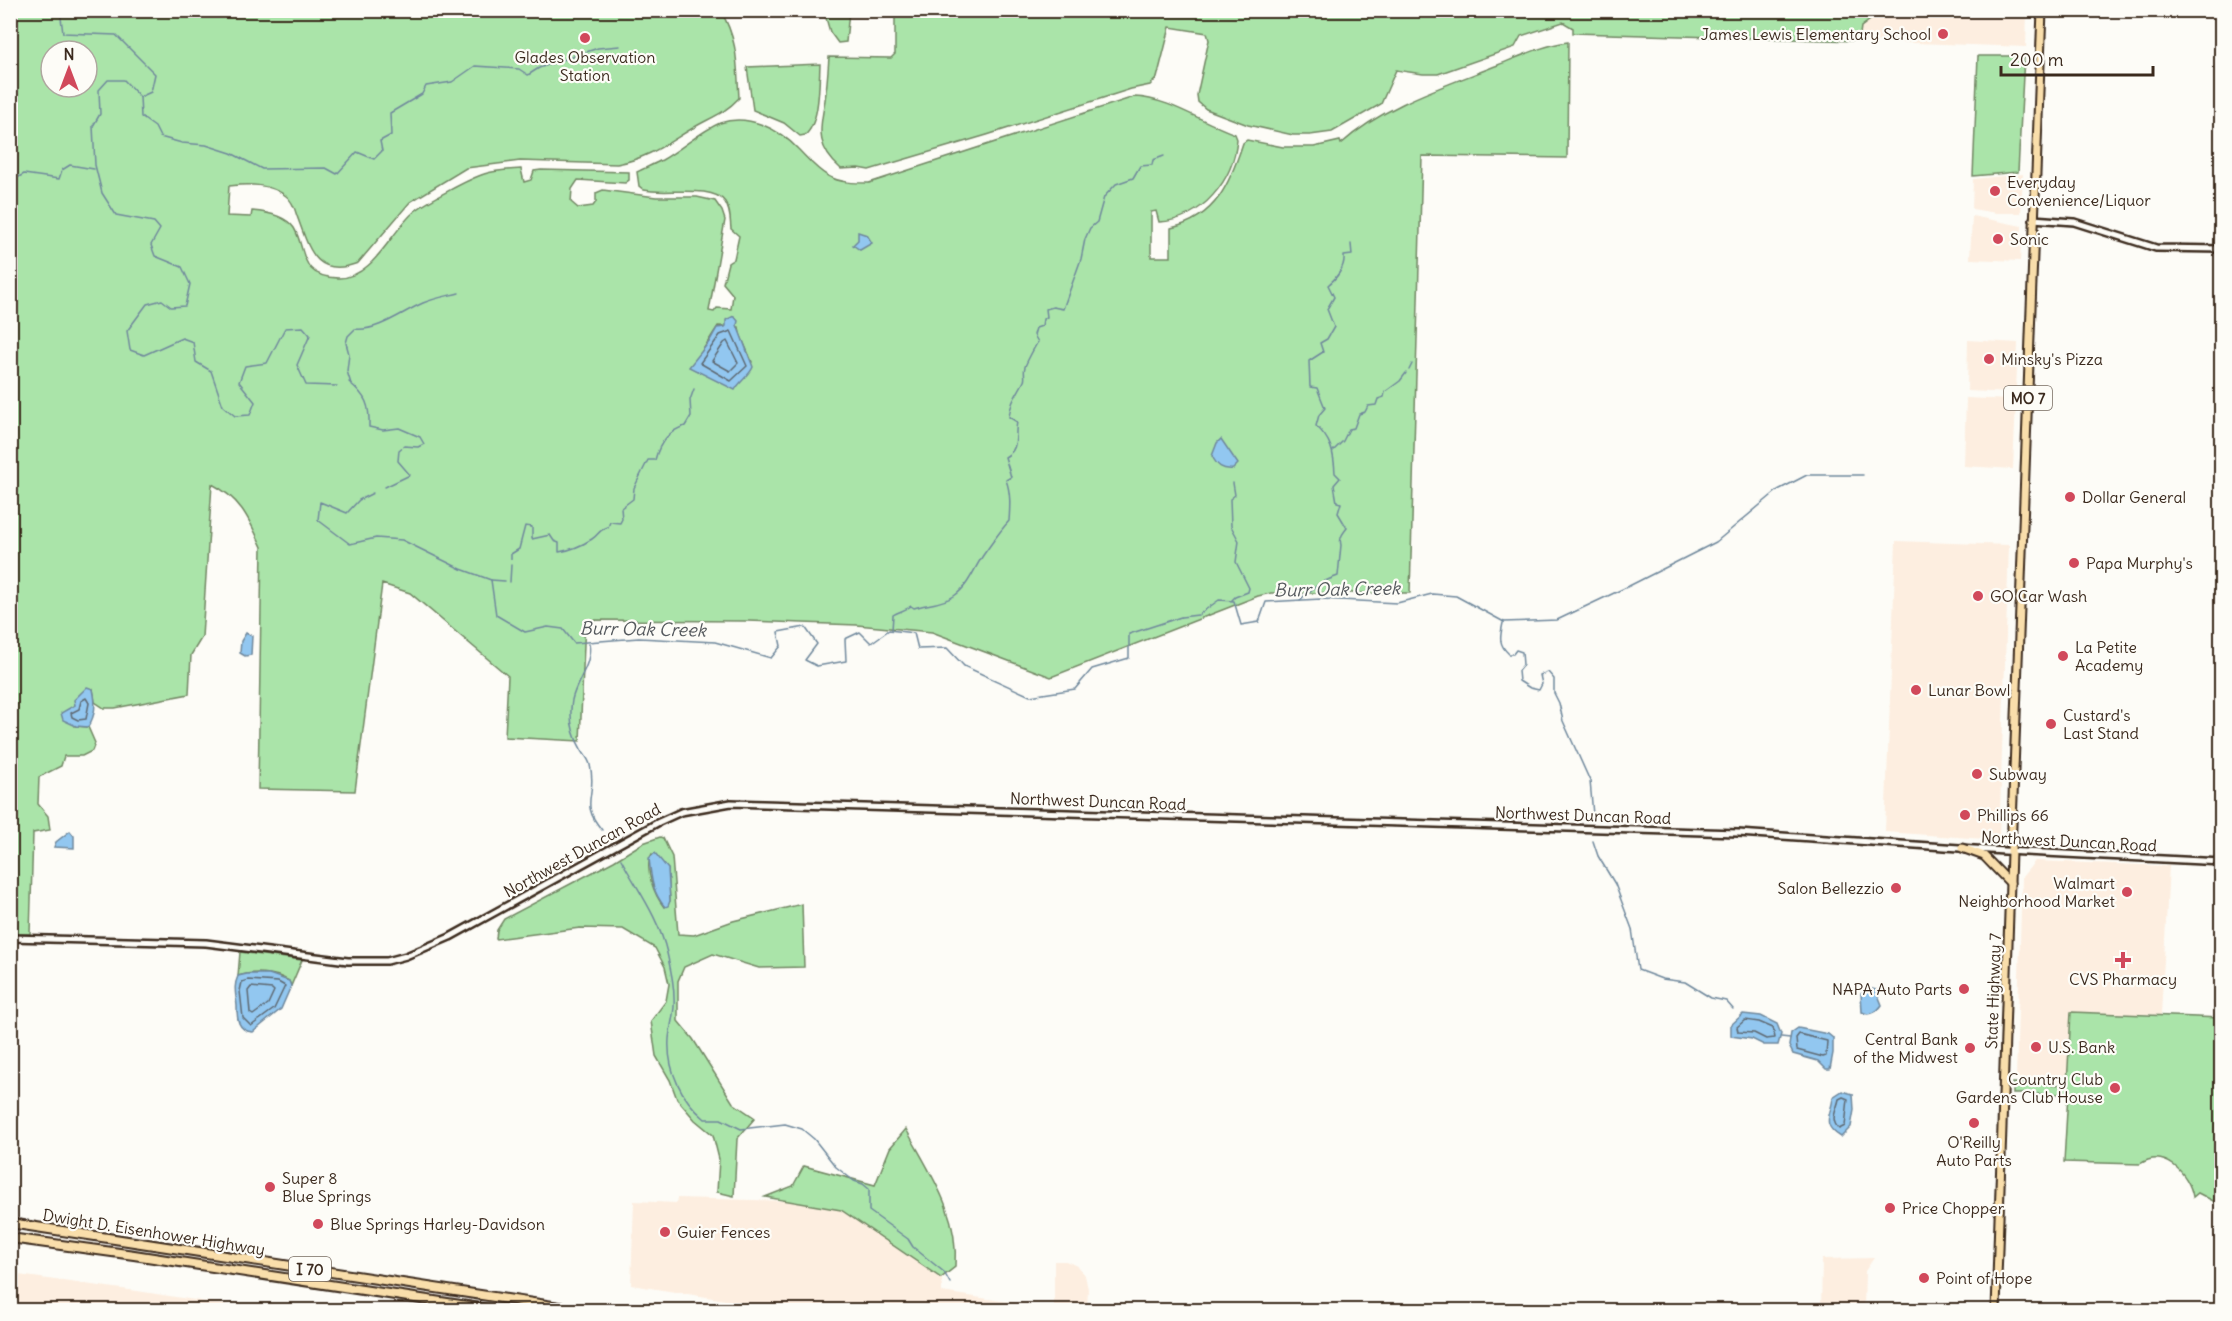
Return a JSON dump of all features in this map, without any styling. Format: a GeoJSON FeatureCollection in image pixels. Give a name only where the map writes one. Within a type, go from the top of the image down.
{"type":"FeatureCollection","features":[{"type":"Feature","properties":{"kind":"highway","name":"Dwight D. Eisenhower Highway"},"geometry":{"type":"LineString","coordinates":[[10,1223],[579,1311]]}},
{"type":"Feature","properties":{"kind":"highway","name":"Dwight D. Eisenhower Highway"},"geometry":{"type":"LineString","coordinates":[[10,1238],[493,1311]]}},
{"type":"Feature","properties":{"kind":"main road","name":"MO 7"},"geometry":{"type":"LineString","coordinates":[[2011,852],[2042,10]]}},
{"type":"Feature","properties":{"kind":"main road"},"geometry":{"type":"LineString","coordinates":[[1962,848],[1984,856],[2010,883]]}},
{"type":"Feature","properties":{"kind":"main road","name":"State Highway 7"},"geometry":{"type":"LineString","coordinates":[[1996,1311],[2011,852]]}},
{"type":"Feature","properties":{"kind":"street"},"geometry":{"type":"LineString","coordinates":[[2033,219],[2074,222],[2156,248],[2222,249]]}},
{"type":"Feature","properties":{"kind":"street","name":"Northwest Duncan Road"},"geometry":{"type":"LineString","coordinates":[[10,938],[206,943],[348,961],[387,961],[406,957],[450,937],[659,822],[681,812],[731,803],[1738,833],[2011,852],[2222,862]]}},
{"type":"Feature","properties":{"kind":"shaded area","name":"James Lewis Elementary School"},"geometry":{"type":"Polygon","coordinates":[[[1882,11],[2027,11],[2026,47],[1859,41],[1861,27],[1882,11]]]}},
{"type":"Feature","properties":{"kind":"shaded area"},"geometry":{"type":"Polygon","coordinates":[[[2023,174],[2021,213],[1996,213],[1972,209],[1973,179],[2023,174]]]}},
{"type":"Feature","properties":{"kind":"shaded area"},"geometry":{"type":"Polygon","coordinates":[[[1972,216],[2022,226],[2020,261],[1970,259],[1972,216]]]}},
{"type":"Feature","properties":{"kind":"shaded area"},"geometry":{"type":"Polygon","coordinates":[[[1968,340],[2018,343],[2016,391],[2014,393],[1967,391],[1968,340]]]}},
{"type":"Feature","properties":{"kind":"shaded area"},"geometry":{"type":"Polygon","coordinates":[[[1966,398],[2016,402],[2013,469],[1964,466],[1966,398]]]}},
{"type":"Feature","properties":{"kind":"shaded area"},"geometry":{"type":"Polygon","coordinates":[[[1896,541],[2009,545],[1999,840],[1885,832],[1896,541]]]}},
{"type":"Feature","properties":{"kind":"shaded area"},"geometry":{"type":"Polygon","coordinates":[[[2035,861],[2169,866],[2161,1015],[2071,1012],[2068,1082],[2016,1078],[2022,877],[2035,861]]]}},
{"type":"Feature","properties":{"kind":"shaded area"},"geometry":{"type":"Polygon","coordinates":[[[677,1198],[906,1204],[942,1247],[942,1292],[1054,1309],[1054,1261],[1066,1261],[1077,1266],[1085,1275],[1088,1289],[1087,1310],[789,1310],[631,1285],[634,1201],[676,1203],[677,1198]]]}},
{"type":"Feature","properties":{"kind":"shaded area"},"geometry":{"type":"Polygon","coordinates":[[[1874,1258],[1865,1271],[1864,1310],[1821,1310],[1822,1259],[1874,1258]]]}},
{"type":"Feature","properties":{"kind":"shaded area"},"geometry":{"type":"Polygon","coordinates":[[[11,1274],[137,1291],[259,1310],[11,1310],[11,1274]]]}},
{"type":"Feature","properties":{"kind":"green space"},"geometry":{"type":"Polygon","coordinates":[[[720,10],[733,42],[739,98],[725,110],[651,153],[617,164],[520,161],[466,168],[410,202],[358,263],[344,267],[332,267],[316,258],[310,249],[292,202],[273,189],[258,185],[229,186],[227,216],[251,217],[252,211],[269,213],[286,220],[298,236],[310,268],[316,273],[338,278],[361,271],[371,263],[415,211],[438,196],[484,174],[521,169],[524,182],[531,180],[534,171],[541,170],[629,172],[629,180],[625,183],[578,180],[572,189],[571,202],[578,208],[593,206],[596,202],[596,193],[603,190],[656,197],[697,197],[715,201],[725,220],[709,311],[714,312],[717,308],[731,309],[733,295],[723,283],[728,263],[734,259],[739,236],[731,229],[727,205],[719,197],[710,193],[644,190],[639,186],[637,172],[669,156],[720,123],[741,120],[772,129],[782,135],[828,176],[848,182],[869,183],[1134,97],[1147,98],[1185,111],[1235,134],[1237,139],[1230,169],[1213,195],[1202,206],[1175,220],[1159,222],[1156,211],[1151,212],[1151,257],[1171,257],[1171,228],[1199,216],[1219,197],[1233,172],[1243,143],[1247,140],[1283,147],[1314,147],[1340,141],[1341,144],[1376,118],[1436,89],[1533,51],[1568,42],[1567,158],[1422,156],[1410,593],[1271,593],[1258,596],[1051,677],[932,632],[857,625],[747,621],[585,620],[580,741],[505,737],[508,676],[410,593],[382,584],[355,791],[258,789],[262,547],[237,503],[212,484],[202,637],[191,655],[189,694],[104,708],[95,702],[93,689],[75,705],[75,726],[88,727],[95,743],[92,751],[82,756],[64,756],[61,766],[39,777],[38,804],[48,816],[50,830],[33,833],[30,934],[11,934],[10,11],[720,10]],[[718,326],[702,351],[740,381],[752,362],[739,327],[718,326]]]}},
{"type":"Feature","properties":{"kind":"green space"},"geometry":{"type":"Polygon","coordinates":[[[895,10],[1882,11],[1861,27],[1859,41],[1573,33],[1573,28],[1563,22],[1521,36],[1515,47],[1438,74],[1396,70],[1381,104],[1332,132],[1310,135],[1293,135],[1248,125],[1206,109],[1198,102],[1197,95],[1209,40],[1207,33],[1170,27],[1157,78],[1150,85],[869,170],[841,169],[827,153],[821,137],[829,57],[891,58],[895,54],[895,10]]]}},
{"type":"Feature","properties":{"kind":"green space"},"geometry":{"type":"Polygon","coordinates":[[[824,11],[849,11],[846,42],[838,43],[830,32],[824,11]]]}},
{"type":"Feature","properties":{"kind":"green space"},"geometry":{"type":"Polygon","coordinates":[[[1978,56],[2024,56],[2018,172],[1973,176],[1978,56]]]}},
{"type":"Feature","properties":{"kind":"green space"},"geometry":{"type":"Polygon","coordinates":[[[820,64],[819,92],[814,122],[805,135],[800,136],[784,123],[753,110],[747,67],[820,64]]]}},
{"type":"Feature","properties":{"kind":"green space"},"geometry":{"type":"Polygon","coordinates":[[[663,838],[672,857],[678,934],[694,935],[733,921],[802,904],[804,967],[759,968],[713,954],[684,967],[678,981],[678,1021],[693,1039],[733,1103],[755,1118],[737,1139],[734,1196],[717,1192],[719,1159],[713,1135],[695,1120],[677,1099],[670,1080],[656,1056],[651,1021],[666,1001],[669,984],[665,967],[655,948],[623,929],[580,928],[496,939],[497,930],[504,919],[614,861],[643,843],[663,838]],[[652,854],[649,874],[657,896],[664,907],[670,901],[668,869],[652,854]]]}},
{"type":"Feature","properties":{"kind":"green space"},"geometry":{"type":"Polygon","coordinates":[[[240,952],[302,960],[291,986],[289,981],[271,974],[257,973],[238,976],[240,952]]]}},
{"type":"Feature","properties":{"kind":"green space"},"geometry":{"type":"Polygon","coordinates":[[[2071,1012],[2221,1018],[2221,1205],[2198,1193],[2193,1197],[2191,1188],[2181,1172],[2166,1161],[2149,1160],[2140,1164],[2064,1162],[2068,1094],[2013,1094],[2013,1083],[2067,1085],[2071,1012]]]}},
{"type":"Feature","properties":{"kind":"green space"},"geometry":{"type":"Polygon","coordinates":[[[906,1129],[934,1179],[953,1229],[955,1267],[941,1278],[841,1210],[765,1197],[793,1186],[804,1166],[875,1185],[890,1148],[906,1129]]]}},
{"type":"Feature","properties":{"kind":"water"},"geometry":{"type":"Polygon","coordinates":[[[858,232],[867,235],[872,243],[860,250],[853,245],[858,240],[858,232]]]}},
{"type":"Feature","properties":{"kind":"water"},"geometry":{"type":"Polygon","coordinates":[[[734,316],[738,321],[737,325],[753,367],[735,390],[689,367],[717,328],[725,327],[726,320],[734,316]]]}},
{"type":"Feature","properties":{"kind":"water"},"geometry":{"type":"Polygon","coordinates":[[[1221,439],[1238,464],[1233,469],[1220,467],[1212,456],[1221,439]]]}},
{"type":"Feature","properties":{"kind":"water"},"geometry":{"type":"Polygon","coordinates":[[[246,633],[252,636],[251,655],[245,656],[240,653],[241,641],[246,633]]]}},
{"type":"Feature","properties":{"kind":"water"},"geometry":{"type":"Polygon","coordinates":[[[87,687],[93,689],[95,704],[93,718],[88,727],[76,726],[63,720],[61,713],[75,705],[74,700],[87,687]]]}},
{"type":"Feature","properties":{"kind":"water"},"geometry":{"type":"Polygon","coordinates":[[[70,831],[74,836],[74,848],[54,847],[56,842],[70,831]]]}},
{"type":"Feature","properties":{"kind":"water"},"geometry":{"type":"Polygon","coordinates":[[[655,853],[668,869],[670,901],[665,907],[657,896],[652,878],[649,858],[655,853]]]}},
{"type":"Feature","properties":{"kind":"water"},"geometry":{"type":"Polygon","coordinates":[[[269,974],[289,981],[291,986],[281,1009],[253,1032],[241,1026],[237,1015],[236,984],[238,976],[269,974]]]}},
{"type":"Feature","properties":{"kind":"water"},"geometry":{"type":"Polygon","coordinates":[[[1867,988],[1876,990],[1882,1005],[1871,1014],[1862,1012],[1861,993],[1867,988]]]}},
{"type":"Feature","properties":{"kind":"water"},"geometry":{"type":"Polygon","coordinates":[[[1743,1014],[1761,1016],[1777,1024],[1781,1034],[1778,1045],[1764,1045],[1752,1039],[1731,1036],[1731,1025],[1743,1014]]]}},
{"type":"Feature","properties":{"kind":"water"},"geometry":{"type":"Polygon","coordinates":[[[1798,1028],[1828,1034],[1833,1038],[1830,1069],[1826,1069],[1818,1061],[1793,1054],[1789,1046],[1791,1033],[1798,1028]]]}},
{"type":"Feature","properties":{"kind":"water"},"geometry":{"type":"Polygon","coordinates":[[[1842,1091],[1853,1094],[1854,1110],[1851,1127],[1841,1137],[1830,1128],[1828,1118],[1833,1097],[1842,1091]]]}},
{"type":"Feature","properties":{"kind":"waterway","name":"Burr Oak Creek"},"geometry":{"type":"LineString","coordinates":[[60,10],[63,33],[116,35],[155,74],[151,92],[140,97],[124,80],[108,80],[99,90],[100,114],[93,126],[95,165],[102,193],[116,215],[154,222],[160,229],[151,245],[155,256],[182,267],[190,284],[185,306],[171,307],[162,300],[147,304],[127,331],[130,350],[144,355],[182,338],[193,342],[196,362],[211,371],[223,406],[235,416],[250,415],[255,402],[239,382],[245,366],[267,363],[285,328],[303,327],[310,335],[297,365],[306,385],[337,386]]}},
{"type":"Feature","properties":{"kind":"waterway"},"geometry":{"type":"LineString","coordinates":[[140,97],[141,117],[155,127],[160,137],[182,143],[206,145],[231,153],[262,169],[326,168],[337,174],[357,152],[374,159],[382,151],[380,141],[391,135],[390,113],[422,94],[426,86],[452,82],[475,66],[519,69],[528,75],[539,68],[598,48],[620,46]]}},
{"type":"Feature","properties":{"kind":"waterway"},"geometry":{"type":"LineString","coordinates":[[892,630],[893,615],[911,606],[914,608],[945,601],[959,592],[1009,521],[1010,505],[1006,480],[1011,477],[1005,457],[1015,446],[1017,422],[1009,417],[1013,402],[1025,379],[1025,365],[1038,342],[1034,335],[1036,328],[1042,326],[1043,319],[1047,317],[1046,309],[1053,307],[1063,309],[1081,259],[1085,239],[1090,228],[1097,222],[1104,197],[1116,184],[1133,178],[1140,166],[1152,165],[1153,160],[1164,156]]}},
{"type":"Feature","properties":{"kind":"waterway"},"geometry":{"type":"LineString","coordinates":[[10,182],[24,174],[59,179],[62,170],[70,165],[94,169]]}},
{"type":"Feature","properties":{"kind":"waterway"},"geometry":{"type":"LineString","coordinates":[[1300,600],[1318,585],[1338,576],[1341,540],[1347,528],[1338,513],[1341,503],[1337,502],[1334,485],[1340,478],[1335,473],[1331,447],[1316,426],[1319,415],[1325,408],[1317,388],[1310,387],[1309,361],[1323,352],[1320,343],[1327,339],[1334,327],[1327,309],[1334,297],[1328,285],[1340,272],[1344,256],[1352,255],[1351,244]]}},
{"type":"Feature","properties":{"kind":"waterway"},"geometry":{"type":"LineString","coordinates":[[351,384],[347,371],[349,354],[346,343],[348,336],[355,329],[372,327],[423,303],[459,293]]}},
{"type":"Feature","properties":{"kind":"waterway"},"geometry":{"type":"LineString","coordinates":[[1409,370],[1412,364]]}},
{"type":"Feature","properties":{"kind":"waterway"},"geometry":{"type":"LineString","coordinates":[[1333,451],[1343,441],[1349,429],[1354,428],[1359,414],[1365,412],[1368,406],[1376,405],[1378,399],[1384,397],[1385,392],[1400,381],[1406,373]]}},
{"type":"Feature","properties":{"kind":"waterway","name":"Burr Oak Creek"},"geometry":{"type":"LineString","coordinates":[[349,382],[366,402],[369,427],[383,430],[399,428],[420,437],[424,444],[418,447],[404,446],[399,450],[398,461],[410,475],[385,487]]}},
{"type":"Feature","properties":{"kind":"waterway"},"geometry":{"type":"LineString","coordinates":[[511,559],[511,554],[519,549],[525,526],[532,527],[532,539],[550,535],[554,541],[559,543],[559,552],[580,546],[594,538],[608,527],[610,522],[620,523],[621,508],[633,499],[634,488],[648,460],[655,460],[665,439],[674,431],[685,426],[691,416],[690,400],[694,389]]}},
{"type":"Feature","properties":{"kind":"waterway"},"geometry":{"type":"LineString","coordinates":[[1504,622],[1557,620],[1629,586],[1716,542],[1778,490],[1807,475],[1863,475]]}},
{"type":"Feature","properties":{"kind":"waterway"},"geometry":{"type":"LineString","coordinates":[[1232,600],[1248,592],[1249,588],[1236,562],[1239,541],[1231,526],[1230,499],[1235,495],[1233,483]]}},
{"type":"Feature","properties":{"kind":"waterway","name":"Burr Oak Creek"},"geometry":{"type":"LineString","coordinates":[[373,493],[359,500],[347,513],[320,502],[318,520],[350,544],[376,538],[402,540],[461,569],[491,580],[496,615],[525,632],[548,627],[563,629],[574,643],[639,638],[715,642],[771,658],[781,646],[778,632],[805,627],[817,644],[805,660],[817,666],[846,661],[845,639],[860,632],[871,643],[889,630],[914,633],[918,649],[947,648],[964,666],[1030,696],[1075,689],[1092,669],[1129,658],[1129,634],[1181,617],[1198,615],[1219,600],[1234,601],[1241,625],[1259,622],[1266,602],[1321,599],[1397,603],[1432,594],[1456,596],[1504,622]]}},
{"type":"Feature","properties":{"kind":"waterway"},"geometry":{"type":"LineString","coordinates":[[510,582],[511,565]]}},
{"type":"Feature","properties":{"kind":"waterway"},"geometry":{"type":"LineString","coordinates":[[491,580],[505,581]]}},
{"type":"Feature","properties":{"kind":"waterway"},"geometry":{"type":"LineString","coordinates":[[1503,623],[1501,636],[1503,647],[1509,654],[1513,654],[1516,650],[1522,652],[1523,665],[1518,671],[1519,681],[1530,688],[1539,690],[1542,684],[1540,675],[1548,672],[1554,679],[1554,693],[1563,721],[1590,781],[1593,815]]}},
{"type":"Feature","properties":{"kind":"waterway"},"geometry":{"type":"LineString","coordinates":[[589,644],[589,658],[572,700],[571,719],[575,738],[589,763],[592,776],[591,812],[602,830]]}},
{"type":"Feature","properties":{"kind":"waterway"},"geometry":{"type":"LineString","coordinates":[[1593,841],[1598,856],[1615,884],[1632,929],[1638,970],[1662,979],[1685,982],[1711,998],[1726,1001],[1733,1009]]}},
{"type":"Feature","properties":{"kind":"waterway"},"geometry":{"type":"LineString","coordinates":[[621,859],[659,928],[667,953],[674,1000],[669,1039],[670,1062],[677,1083],[689,1102],[705,1119],[721,1119],[741,1129],[785,1124],[802,1129],[814,1139],[836,1167],[869,1189],[869,1211],[908,1239],[913,1247],[944,1272],[950,1283]]}},
{"type":"Feature","properties":{"kind":"waterway"},"geometry":{"type":"LineString","coordinates":[[1781,1037],[1790,1038]]}},
{"type":"Feature","properties":{"kind":"place","name":"James Lewis Elementary School"},"geometry":{"type":"Point","coordinates":[1943,34]}},
{"type":"Feature","properties":{"kind":"place","name":"Glades Observation Station"},"geometry":{"type":"Point","coordinates":[585,38]}},
{"type":"Feature","properties":{"kind":"place","name":"Everyday Convenience/Liquor"},"geometry":{"type":"Point","coordinates":[1995,191]}},
{"type":"Feature","properties":{"kind":"place","name":"Sonic"},"geometry":{"type":"Point","coordinates":[1998,239]}},
{"type":"Feature","properties":{"kind":"place","name":"Minsky's Pizza"},"geometry":{"type":"Point","coordinates":[1989,359]}},
{"type":"Feature","properties":{"kind":"place","name":"Dollar General"},"geometry":{"type":"Point","coordinates":[2070,497]}},
{"type":"Feature","properties":{"kind":"place","name":"Papa Murphy's"},"geometry":{"type":"Point","coordinates":[2074,563]}},
{"type":"Feature","properties":{"kind":"place","name":"GO Car Wash"},"geometry":{"type":"Point","coordinates":[1978,596]}},
{"type":"Feature","properties":{"kind":"place","name":"La Petite Academy"},"geometry":{"type":"Point","coordinates":[2063,656]}},
{"type":"Feature","properties":{"kind":"place","name":"Lunar Bowl"},"geometry":{"type":"Point","coordinates":[1916,690]}},
{"type":"Feature","properties":{"kind":"place","name":"Custard's Last Stand"},"geometry":{"type":"Point","coordinates":[2051,724]}},
{"type":"Feature","properties":{"kind":"place","name":"Subway"},"geometry":{"type":"Point","coordinates":[1977,774]}},
{"type":"Feature","properties":{"kind":"place","name":"Phillips 66"},"geometry":{"type":"Point","coordinates":[1965,815]}},
{"type":"Feature","properties":{"kind":"place","name":"Salon Bellezzio"},"geometry":{"type":"Point","coordinates":[1896,888]}},
{"type":"Feature","properties":{"kind":"place","name":"Walmart Neighborhood Market"},"geometry":{"type":"Point","coordinates":[2127,892]}},
{"type":"Feature","properties":{"kind":"place","name":"CVS Pharmacy"},"geometry":{"type":"Point","coordinates":[2123,960]}},
{"type":"Feature","properties":{"kind":"place","name":"NAPA Auto Parts"},"geometry":{"type":"Point","coordinates":[1964,989]}},
{"type":"Feature","properties":{"kind":"place","name":"U.S. Bank"},"geometry":{"type":"Point","coordinates":[2036,1047]}},
{"type":"Feature","properties":{"kind":"place","name":"Central Bank of the Midwest"},"geometry":{"type":"Point","coordinates":[1970,1048]}},
{"type":"Feature","properties":{"kind":"place","name":"Country Club Gardens Club House"},"geometry":{"type":"Point","coordinates":[2115,1088]}},
{"type":"Feature","properties":{"kind":"place","name":"O'Reilly Auto Parts"},"geometry":{"type":"Point","coordinates":[1974,1123]}},
{"type":"Feature","properties":{"kind":"place","name":"Super 8 Blue Springs"},"geometry":{"type":"Point","coordinates":[270,1187]}},
{"type":"Feature","properties":{"kind":"place","name":"Price Chopper"},"geometry":{"type":"Point","coordinates":[1890,1208]}},
{"type":"Feature","properties":{"kind":"place","name":"Blue Springs Harley-Davidson"},"geometry":{"type":"Point","coordinates":[318,1224]}},
{"type":"Feature","properties":{"kind":"place","name":"Guier Fences"},"geometry":{"type":"Point","coordinates":[665,1232]}},
{"type":"Feature","properties":{"kind":"place","name":"Point of Hope"},"geometry":{"type":"Point","coordinates":[1924,1278]}}]}
